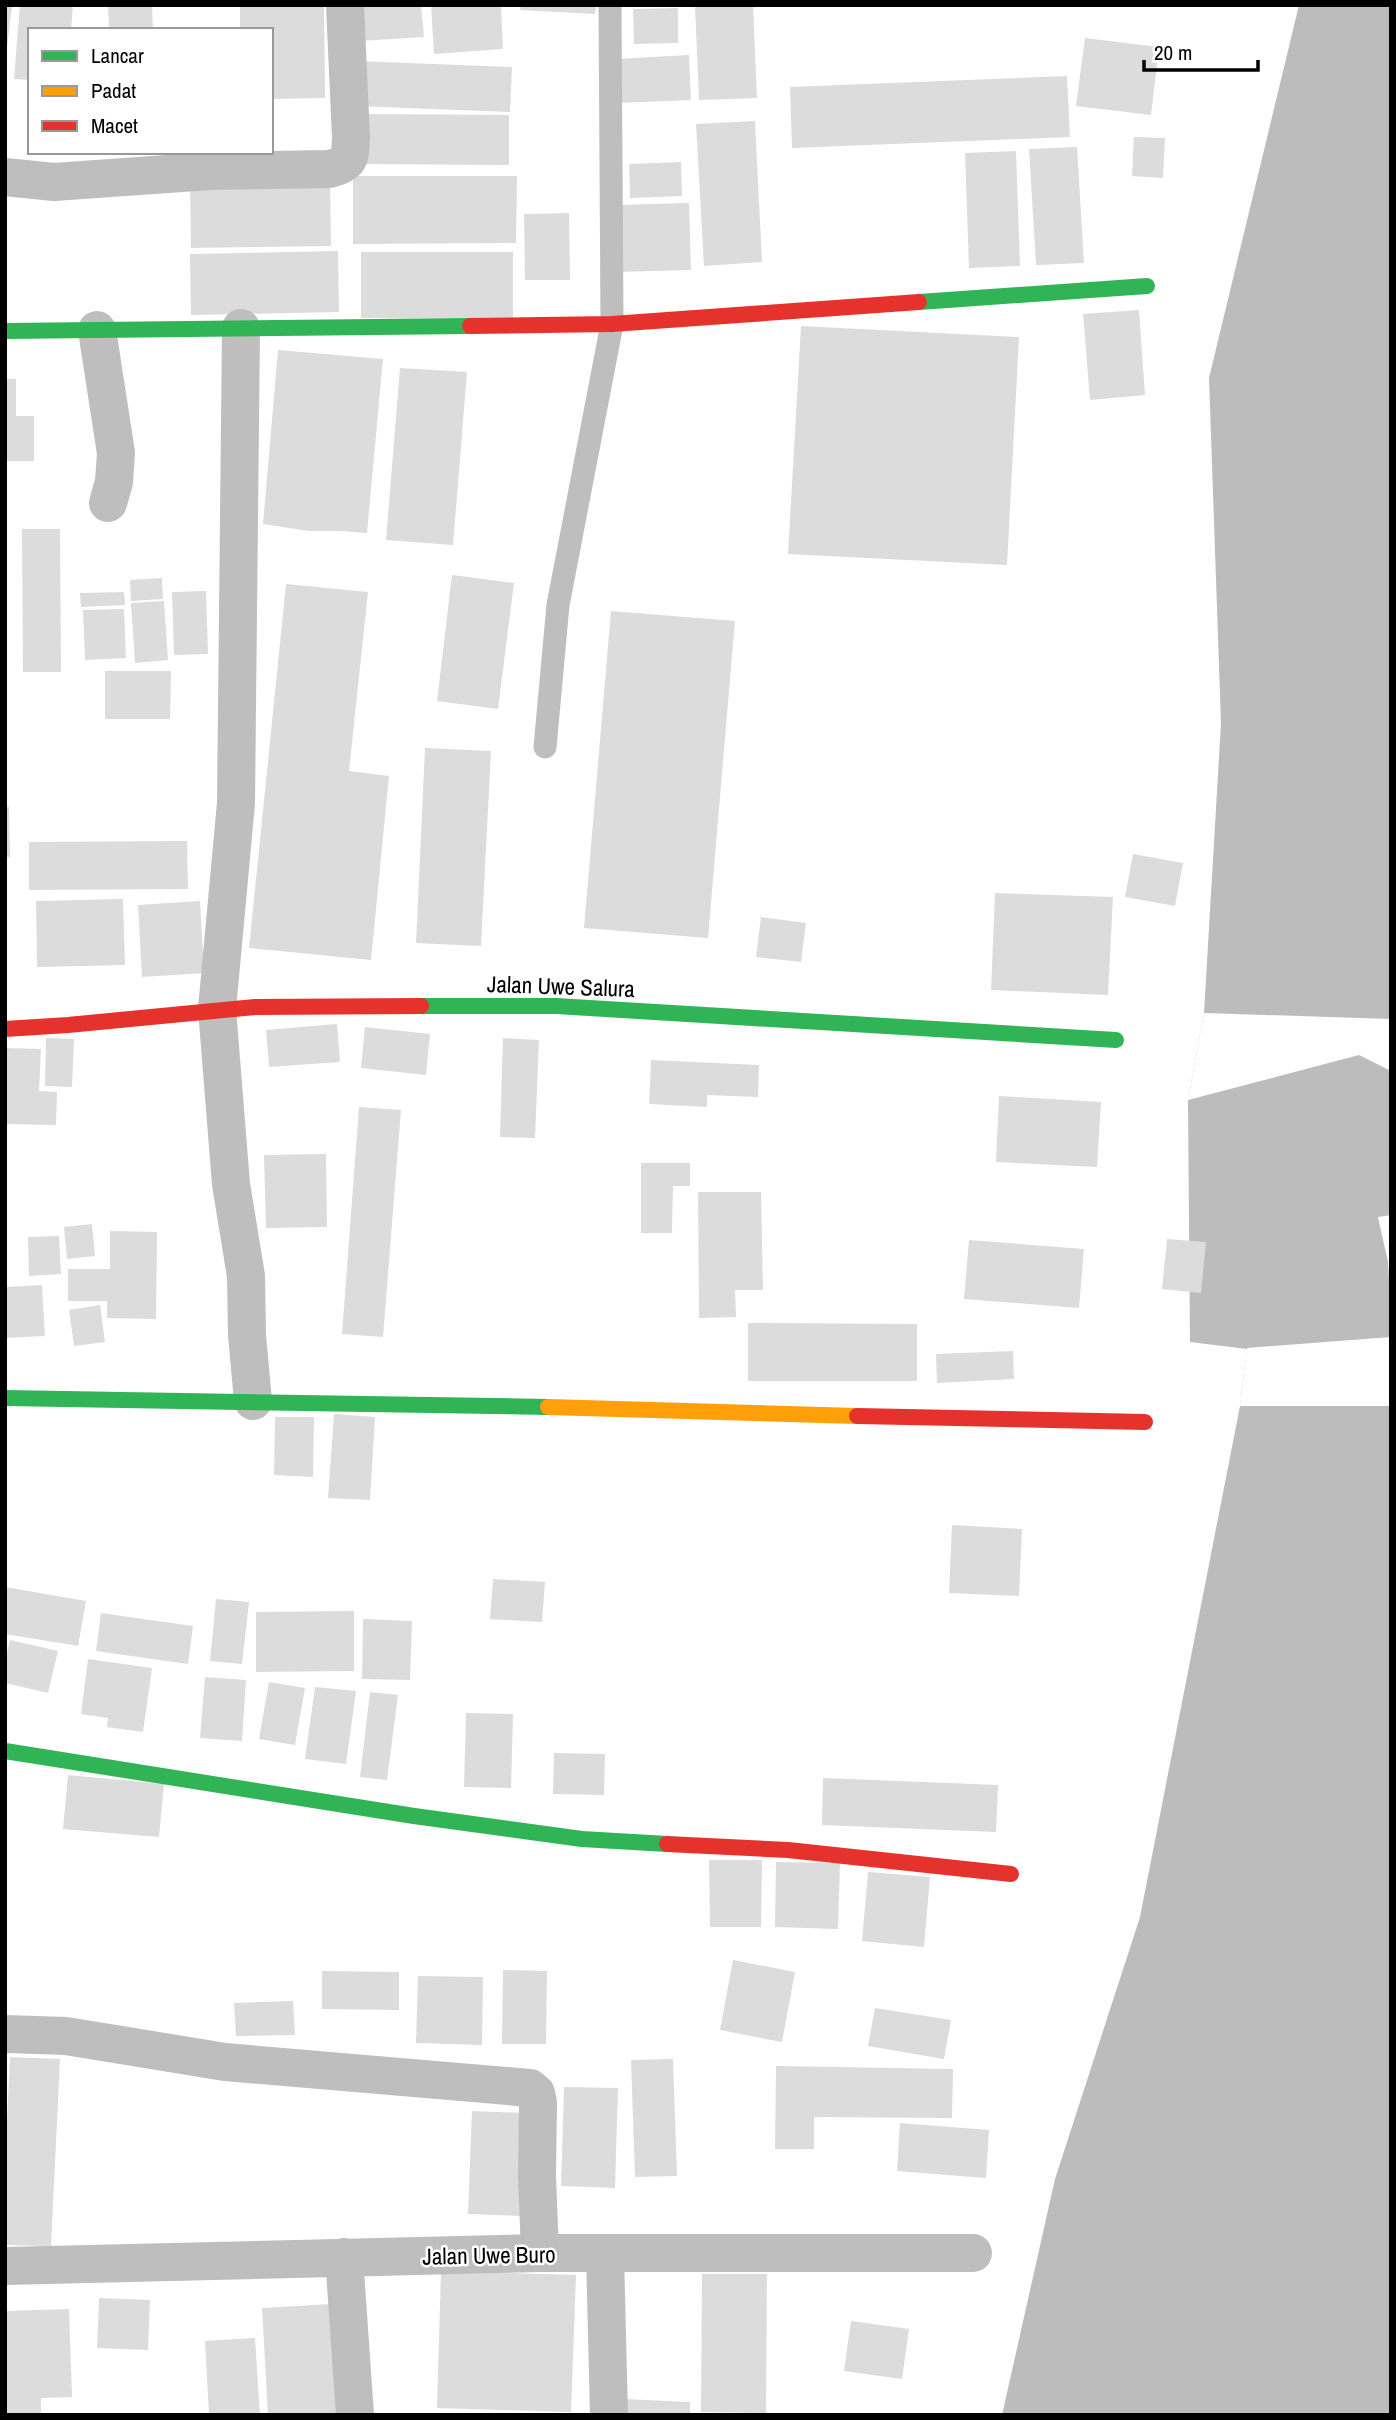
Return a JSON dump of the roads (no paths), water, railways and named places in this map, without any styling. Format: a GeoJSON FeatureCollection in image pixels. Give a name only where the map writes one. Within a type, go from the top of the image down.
{"type":"FeatureCollection","features":[{"type":"Feature","properties":{"kind":"street"},"geometry":{"type":"LineString","coordinates":[[5,177],[54,182],[210,170],[329,169],[342,166],[350,158],[351,138],[345,5]]}},
{"type":"Feature","properties":{"kind":"street"},"geometry":{"type":"LineString","coordinates":[[5,331],[612,324],[1147,286]]}},
{"type":"Feature","properties":{"kind":"street"},"geometry":{"type":"LineString","coordinates":[[241,328],[236,803],[217,1009],[230,1184],[246,1276],[247,1335],[253,1401]]}},
{"type":"Feature","properties":{"kind":"street"},"geometry":{"type":"LineString","coordinates":[[97,330],[116,453],[114,482],[108,503]]}},
{"type":"Feature","properties":{"kind":"street","name":"Jalan Uwe Salura"},"geometry":{"type":"LineString","coordinates":[[5,1029],[100,1023],[256,1007],[556,1006],[1116,1040]]}},
{"type":"Feature","properties":{"kind":"street"},"geometry":{"type":"LineString","coordinates":[[5,1398],[253,1401],[1145,1422]]}},
{"type":"Feature","properties":{"kind":"street"},"geometry":{"type":"LineString","coordinates":[[5,1751],[414,1816],[582,1839],[788,1850],[1011,1874]]}},
{"type":"Feature","properties":{"kind":"street"},"geometry":{"type":"LineString","coordinates":[[5,2034],[66,2036],[225,2063],[530,2088],[536,2093],[538,2103],[540,2253]]}},
{"type":"Feature","properties":{"kind":"street","name":"Jalan Uwe Buro"},"geometry":{"type":"LineString","coordinates":[[5,2266],[540,2253],[973,2253]]}},
{"type":"Feature","properties":{"kind":"street"},"geometry":{"type":"LineString","coordinates":[[605,2254],[609,2415]]}},
{"type":"Feature","properties":{"kind":"street"},"geometry":{"type":"LineString","coordinates":[[344,2257],[355,2415]]}},
{"type":"Feature","properties":{"kind":"lane"},"geometry":{"type":"LineString","coordinates":[[545,747],[558,605],[612,324],[610,5]]}}]}
